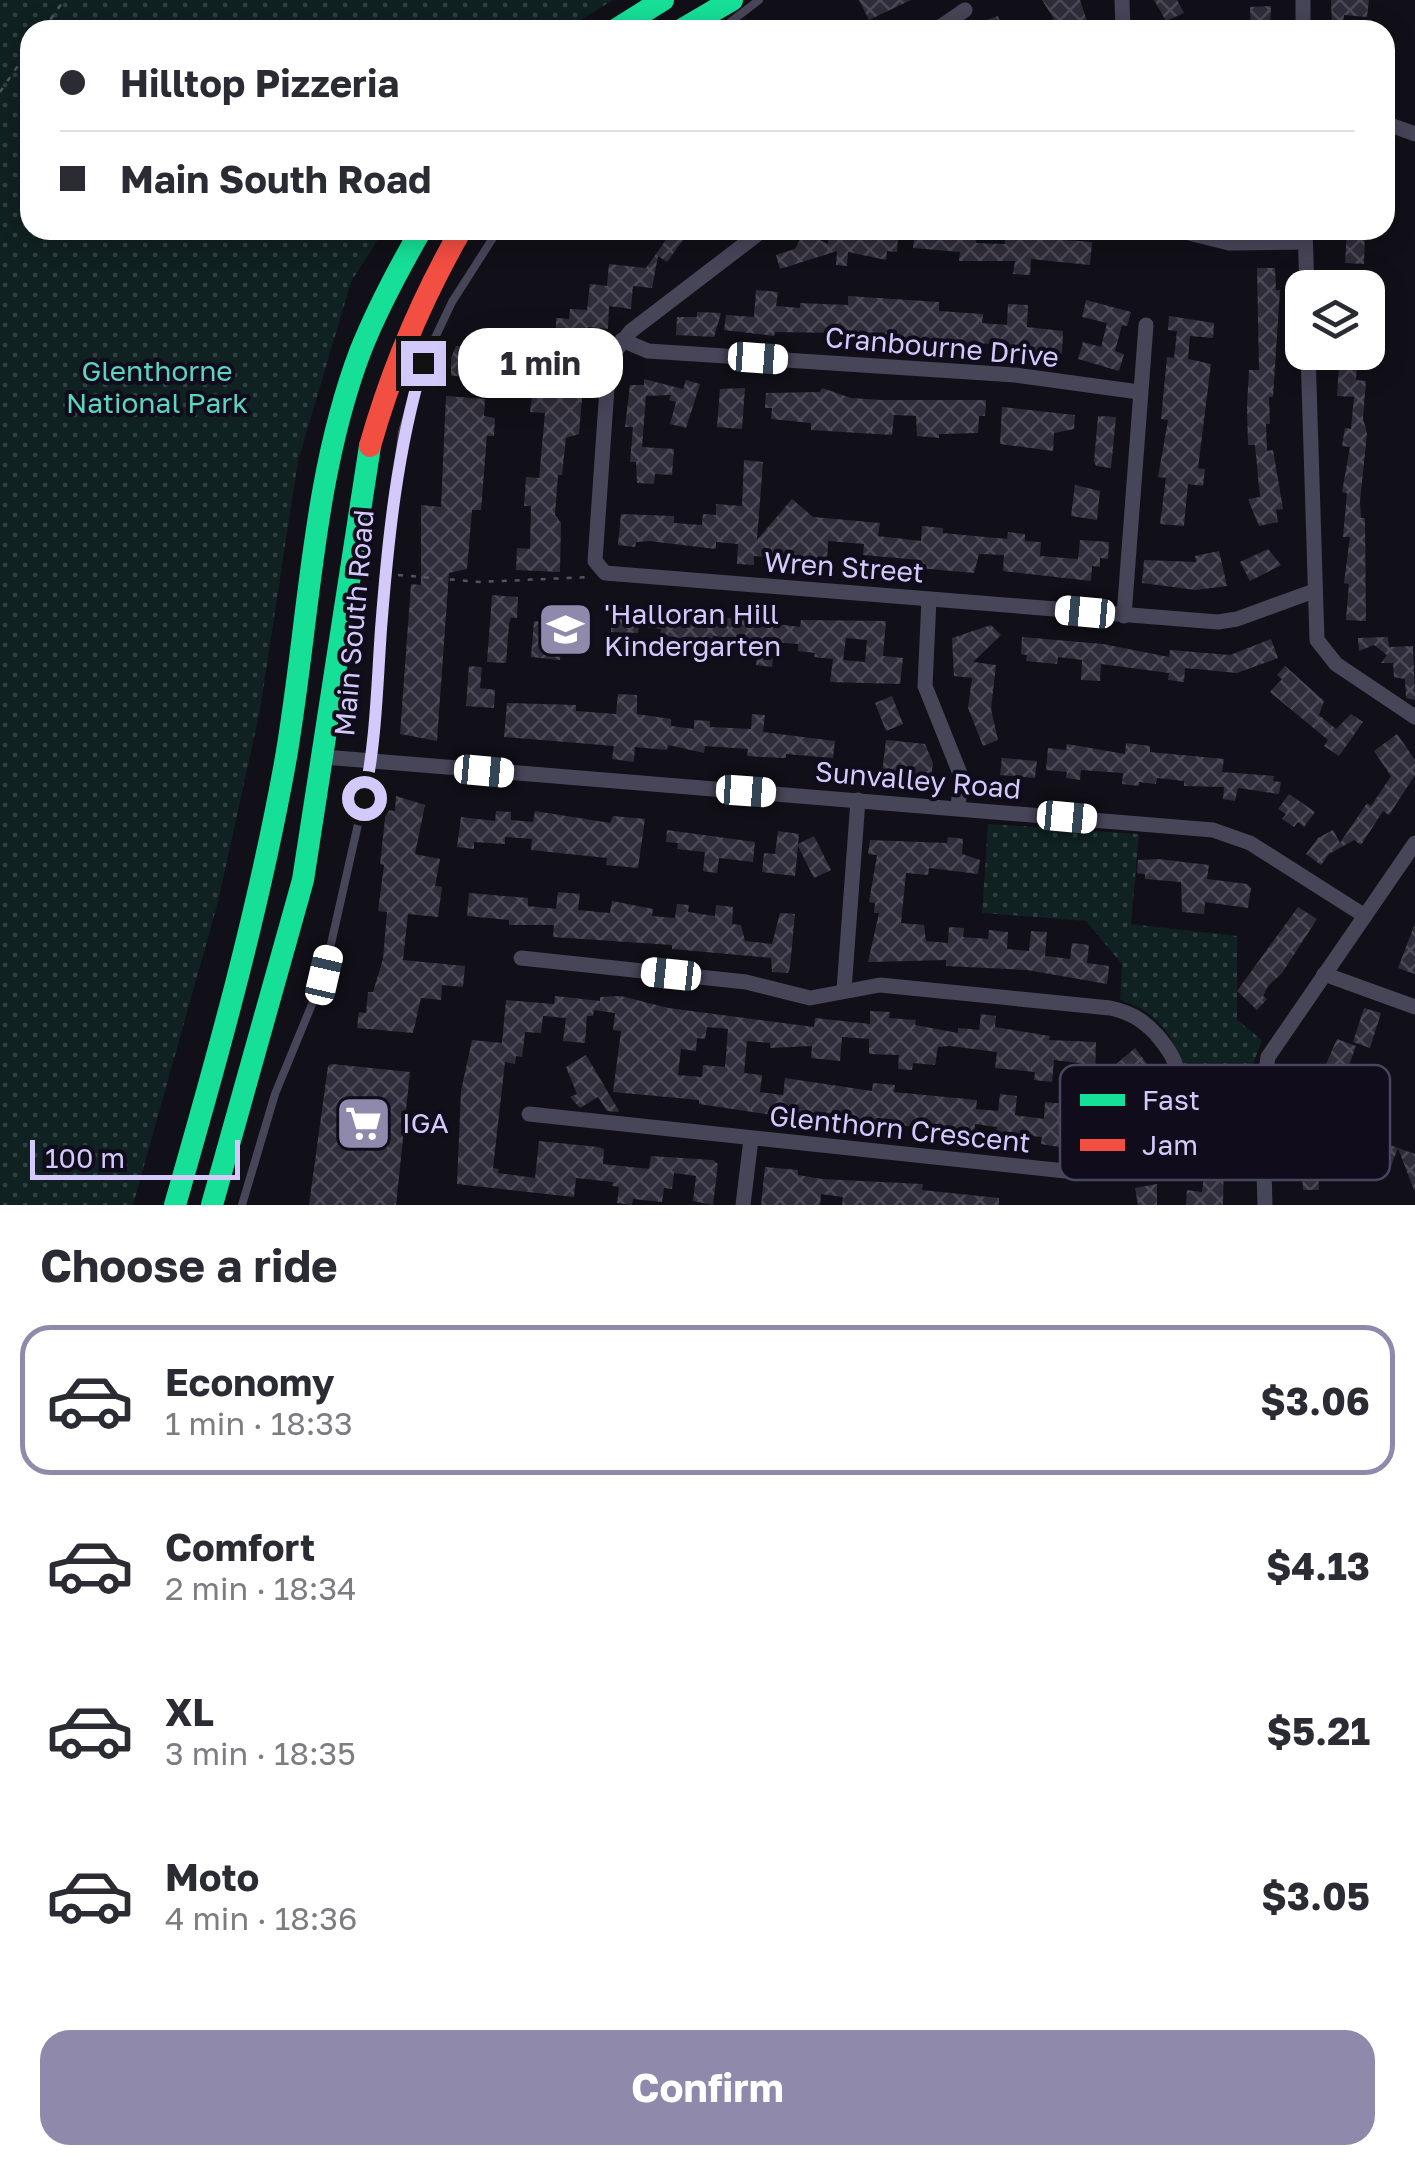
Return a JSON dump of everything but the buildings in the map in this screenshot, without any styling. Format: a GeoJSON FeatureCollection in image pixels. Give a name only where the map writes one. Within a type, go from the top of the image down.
{"type":"FeatureCollection","features":[{"type":"Feature","properties":{"kind":"highway"},"geometry":{"type":"LineString","coordinates":[[631,20],[663,0]]}},
{"type":"Feature","properties":{"kind":"highway"},"geometry":{"type":"LineString","coordinates":[[698,20],[732,0]]}},
{"type":"Feature","properties":{"kind":"highway","name":"Main South Road"},"geometry":{"type":"LineString","coordinates":[[175,1205],[266,865],[320,506],[339,413],[362,346],[416,240]]}},
{"type":"Feature","properties":{"kind":"highway","name":"Main South Road"},"geometry":{"type":"LineString","coordinates":[[212,1205],[298,903],[324,757],[356,513],[375,414],[414,310],[455,240]]}},
{"type":"Feature","properties":{"kind":"highway"},"geometry":{"type":"LineString","coordinates":[[266,865],[294,824],[303,770],[324,757],[306,722],[303,632]]}},
{"type":"Feature","properties":{"kind":"street"},"geometry":{"type":"LineString","coordinates":[[948,20],[965,10]]}},
{"type":"Feature","properties":{"kind":"street"},"geometry":{"type":"LineString","coordinates":[[605,573],[595,561],[608,358],[622,340],[750,240]]}},
{"type":"Feature","properties":{"kind":"street"},"geometry":{"type":"LineString","coordinates":[[1216,240],[1261,240]]}},
{"type":"Feature","properties":{"kind":"street"},"geometry":{"type":"LineString","coordinates":[[1305,240],[1306,270]]}},
{"type":"Feature","properties":{"kind":"street"},"geometry":{"type":"LineString","coordinates":[[1124,616],[1146,325]]}},
{"type":"Feature","properties":{"kind":"street","name":"Cranbourne Drive"},"geometry":{"type":"LineString","coordinates":[[622,340],[648,351],[1015,376],[1139,392]]}},
{"type":"Feature","properties":{"kind":"street"},"geometry":{"type":"LineString","coordinates":[[1308,370],[1317,640],[1336,664],[1415,717]]}},
{"type":"Feature","properties":{"kind":"street","name":"Wren Street"},"geometry":{"type":"LineString","coordinates":[[605,573],[1124,616],[1237,620],[1314,591]]}},
{"type":"Feature","properties":{"kind":"street"},"geometry":{"type":"LineString","coordinates":[[929,599],[925,686],[961,776],[958,808]]}},
{"type":"Feature","properties":{"kind":"street","name":"Sunvalley Road"},"geometry":{"type":"LineString","coordinates":[[324,757],[1213,830],[1250,843],[1364,916]]}},
{"type":"Feature","properties":{"kind":"street"},"geometry":{"type":"LineString","coordinates":[[844,990],[858,800]]}},
{"type":"Feature","properties":{"kind":"street"},"geometry":{"type":"LineString","coordinates":[[1267,1065],[1268,1057],[1415,844]]}},
{"type":"Feature","properties":{"kind":"street"},"geometry":{"type":"LineString","coordinates":[[521,958],[746,982],[810,998],[880,985],[1121,1010],[1140,1019],[1173,1056],[1174,1065]]}},
{"type":"Feature","properties":{"kind":"street"},"geometry":{"type":"LineString","coordinates":[[1324,974],[1415,1007]]}},
{"type":"Feature","properties":{"kind":"street","name":"Glenthorn Crescent"},"geometry":{"type":"LineString","coordinates":[[529,1114],[1060,1170]]}},
{"type":"Feature","properties":{"kind":"street"},"geometry":{"type":"LineString","coordinates":[[743,1205],[750,1138]]}},
{"type":"Feature","properties":{"kind":"street"},"geometry":{"type":"LineString","coordinates":[[1264,1180],[1265,1205]]}},
{"type":"Feature","properties":{"kind":"lane"},"geometry":{"type":"LineString","coordinates":[[733,20],[759,0]]}},
{"type":"Feature","properties":{"kind":"lane","name":"Main South Road"},"geometry":{"type":"LineString","coordinates":[[242,1205],[275,1094],[324,975],[372,762],[386,574],[402,432],[423,363],[452,302],[492,240]]}},
{"type":"Feature","properties":{"kind":"path"},"geometry":{"type":"LineString","coordinates":[[0,92],[20,63]]}},
{"type":"Feature","properties":{"kind":"path"},"geometry":{"type":"LineString","coordinates":[[386,574],[480,582],[579,580],[605,573]]}},
{"type":"Feature","properties":{"kind":"green space","name":"Glenthorne National Park"},"geometry":{"type":"Polygon","coordinates":[[[0,0],[613,0],[580,20],[20,20],[20,240],[378,240],[351,282],[298,461],[260,710],[218,902],[133,1205],[0,1205],[0,0]]]}},
{"type":"Feature","properties":{"kind":"green space"},"geometry":{"type":"Polygon","coordinates":[[[988,824],[1139,834],[1131,924],[1237,936],[1237,1020],[1262,1040],[1253,1065],[1182,1065],[1161,1025],[1136,1006],[1120,1000],[1122,964],[1086,921],[982,913],[988,824]]]}},
{"type":"Feature","properties":{"kind":"traffic: fast"},"geometry":{"type":"LineString","coordinates":[[631,20],[663,0]]}},
{"type":"Feature","properties":{"kind":"traffic: fast"},"geometry":{"type":"LineString","coordinates":[[698,20],[732,0]]}},
{"type":"Feature","properties":{"kind":"traffic: fast"},"geometry":{"type":"LineString","coordinates":[[175,1205],[236,985],[274,819],[331,452],[360,352],[415,240]]}},
{"type":"Feature","properties":{"kind":"traffic: fast"},"geometry":{"type":"LineString","coordinates":[[212,1205],[303,880],[370,446]]}},
{"type":"Feature","properties":{"kind":"traffic: jam"},"geometry":{"type":"LineString","coordinates":[[370,446],[409,335],[456,240]]}},
{"type":"Feature","properties":{"kind":"place","name":"'Halloran Hill Kindergarten"},"geometry":{"type":"Point","coordinates":[565,630]}},
{"type":"Feature","properties":{"kind":"place","name":"IGA"},"geometry":{"type":"Point","coordinates":[363,1123]}},
{"type":"Feature","properties":{"kind":"route"},"geometry":{"type":"LineString","coordinates":[[364,798],[372,762],[386,574],[402,432],[423,363]]}}]}
